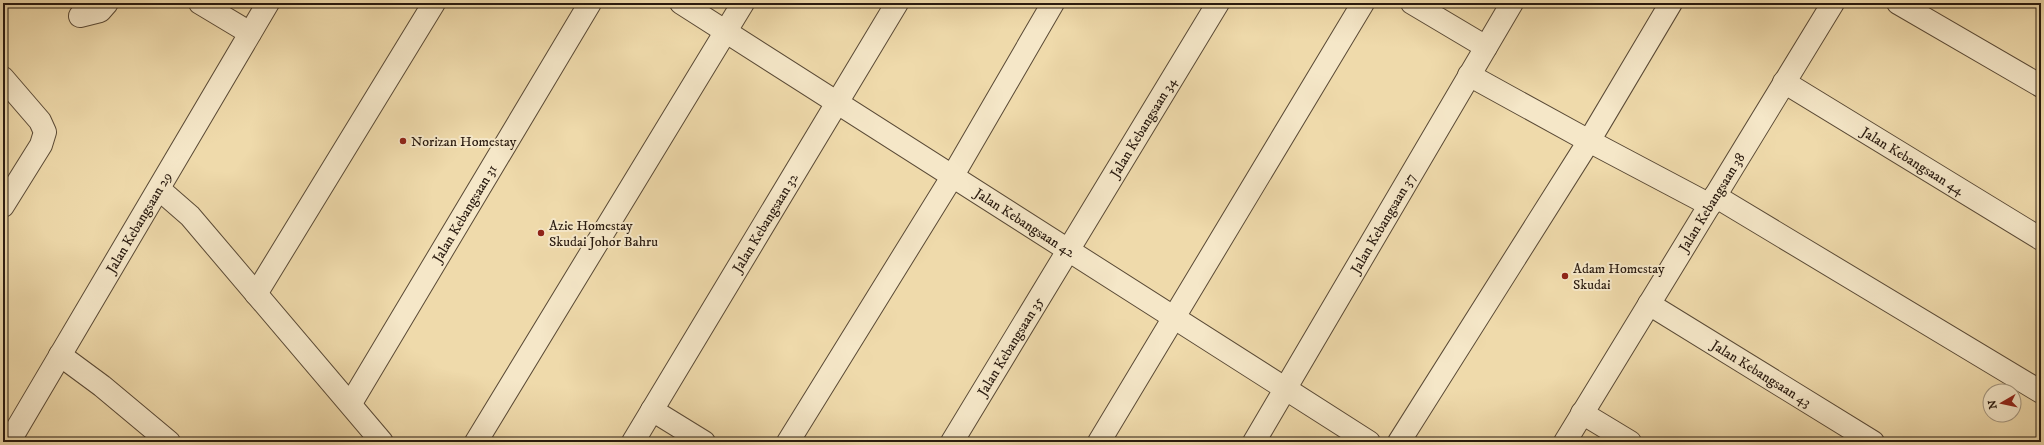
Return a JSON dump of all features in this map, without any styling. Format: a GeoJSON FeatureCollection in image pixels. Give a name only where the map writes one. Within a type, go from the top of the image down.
{"type":"FeatureCollection","features":[{"type":"Feature","properties":{"kind":"street"},"geometry":{"type":"LineString","coordinates":[[80,16],[100,11],[107,3]]}},
{"type":"Feature","properties":{"kind":"street"},"geometry":{"type":"LineString","coordinates":[[200,3],[250,33]]}},
{"type":"Feature","properties":{"kind":"street","name":"Jalan Kebangsaan 29"},"geometry":{"type":"LineString","coordinates":[[9,442],[268,3]]}},
{"type":"Feature","properties":{"kind":"street"},"geometry":{"type":"LineString","coordinates":[[256,294],[434,3]]}},
{"type":"Feature","properties":{"kind":"street","name":"Jalan Kebangsaan 31"},"geometry":{"type":"LineString","coordinates":[[351,403],[590,3]]}},
{"type":"Feature","properties":{"kind":"street","name":"Jalan Kebangsaan 42"},"geometry":{"type":"LineString","coordinates":[[681,3],[1174,319],[1369,442]]}},
{"type":"Feature","properties":{"kind":"street"},"geometry":{"type":"LineString","coordinates":[[476,442],[743,3]]}},
{"type":"Feature","properties":{"kind":"street","name":"Jalan Kebangsaan 32"},"geometry":{"type":"LineString","coordinates":[[633,442],[897,3]]}},
{"type":"Feature","properties":{"kind":"street"},"geometry":{"type":"LineString","coordinates":[[788,442],[952,177],[1053,3]]}},
{"type":"Feature","properties":{"kind":"street","name":"Jalan Kebangsaan 34"},"geometry":{"type":"LineString","coordinates":[[1068,251],[1218,3]]}},
{"type":"Feature","properties":{"kind":"street"},"geometry":{"type":"LineString","coordinates":[[1099,442],[1363,3]]}},
{"type":"Feature","properties":{"kind":"street"},"geometry":{"type":"LineString","coordinates":[[1412,3],[1486,47]]}},
{"type":"Feature","properties":{"kind":"street","name":"Jalan Kebangsaan 37"},"geometry":{"type":"LineString","coordinates":[[1254,442],[1512,3]]}},
{"type":"Feature","properties":{"kind":"street"},"geometry":{"type":"LineString","coordinates":[[1399,442],[1588,141],[1671,3]]}},
{"type":"Feature","properties":{"kind":"street","name":"Jalan Kebangsaan 38"},"geometry":{"type":"LineString","coordinates":[[1565,442],[1833,3]]}},
{"type":"Feature","properties":{"kind":"street"},"geometry":{"type":"LineString","coordinates":[[1898,3],[2041,86]]}},
{"type":"Feature","properties":{"kind":"street"},"geometry":{"type":"LineString","coordinates":[[1469,75],[1588,141],[1713,200],[2041,392]]}},
{"type":"Feature","properties":{"kind":"street"},"geometry":{"type":"LineString","coordinates":[[3,78],[40,121],[45,132],[41,145],[3,206]]}},
{"type":"Feature","properties":{"kind":"street","name":"Jalan Kebangsaan 44"},"geometry":{"type":"LineString","coordinates":[[1784,82],[2041,239]]}},
{"type":"Feature","properties":{"kind":"street"},"geometry":{"type":"LineString","coordinates":[[158,189],[190,216],[351,403],[382,442]]}},
{"type":"Feature","properties":{"kind":"street","name":"Jalan Kebangsaan 35"},"geometry":{"type":"LineString","coordinates":[[952,442],[1068,251]]}},
{"type":"Feature","properties":{"kind":"street","name":"Jalan Kebangsaan 43"},"geometry":{"type":"LineString","coordinates":[[1649,304],[1873,442]]}},
{"type":"Feature","properties":{"kind":"street"},"geometry":{"type":"LineString","coordinates":[[60,356],[102,386],[169,442]]}},
{"type":"Feature","properties":{"kind":"street"},"geometry":{"type":"LineString","coordinates":[[652,410],[704,442]]}},
{"type":"Feature","properties":{"kind":"street"},"geometry":{"type":"LineString","coordinates":[[1582,413],[1630,442]]}},
{"type":"Feature","properties":{"kind":"place","name":"Norizan Homestay"},"geometry":{"type":"Point","coordinates":[403,141]}},
{"type":"Feature","properties":{"kind":"place","name":"Azie Homestay Skudai Johor Bahru"},"geometry":{"type":"Point","coordinates":[541,233]}},
{"type":"Feature","properties":{"kind":"place","name":"Adam Homestay Skudai"},"geometry":{"type":"Point","coordinates":[1565,276]}}]}
